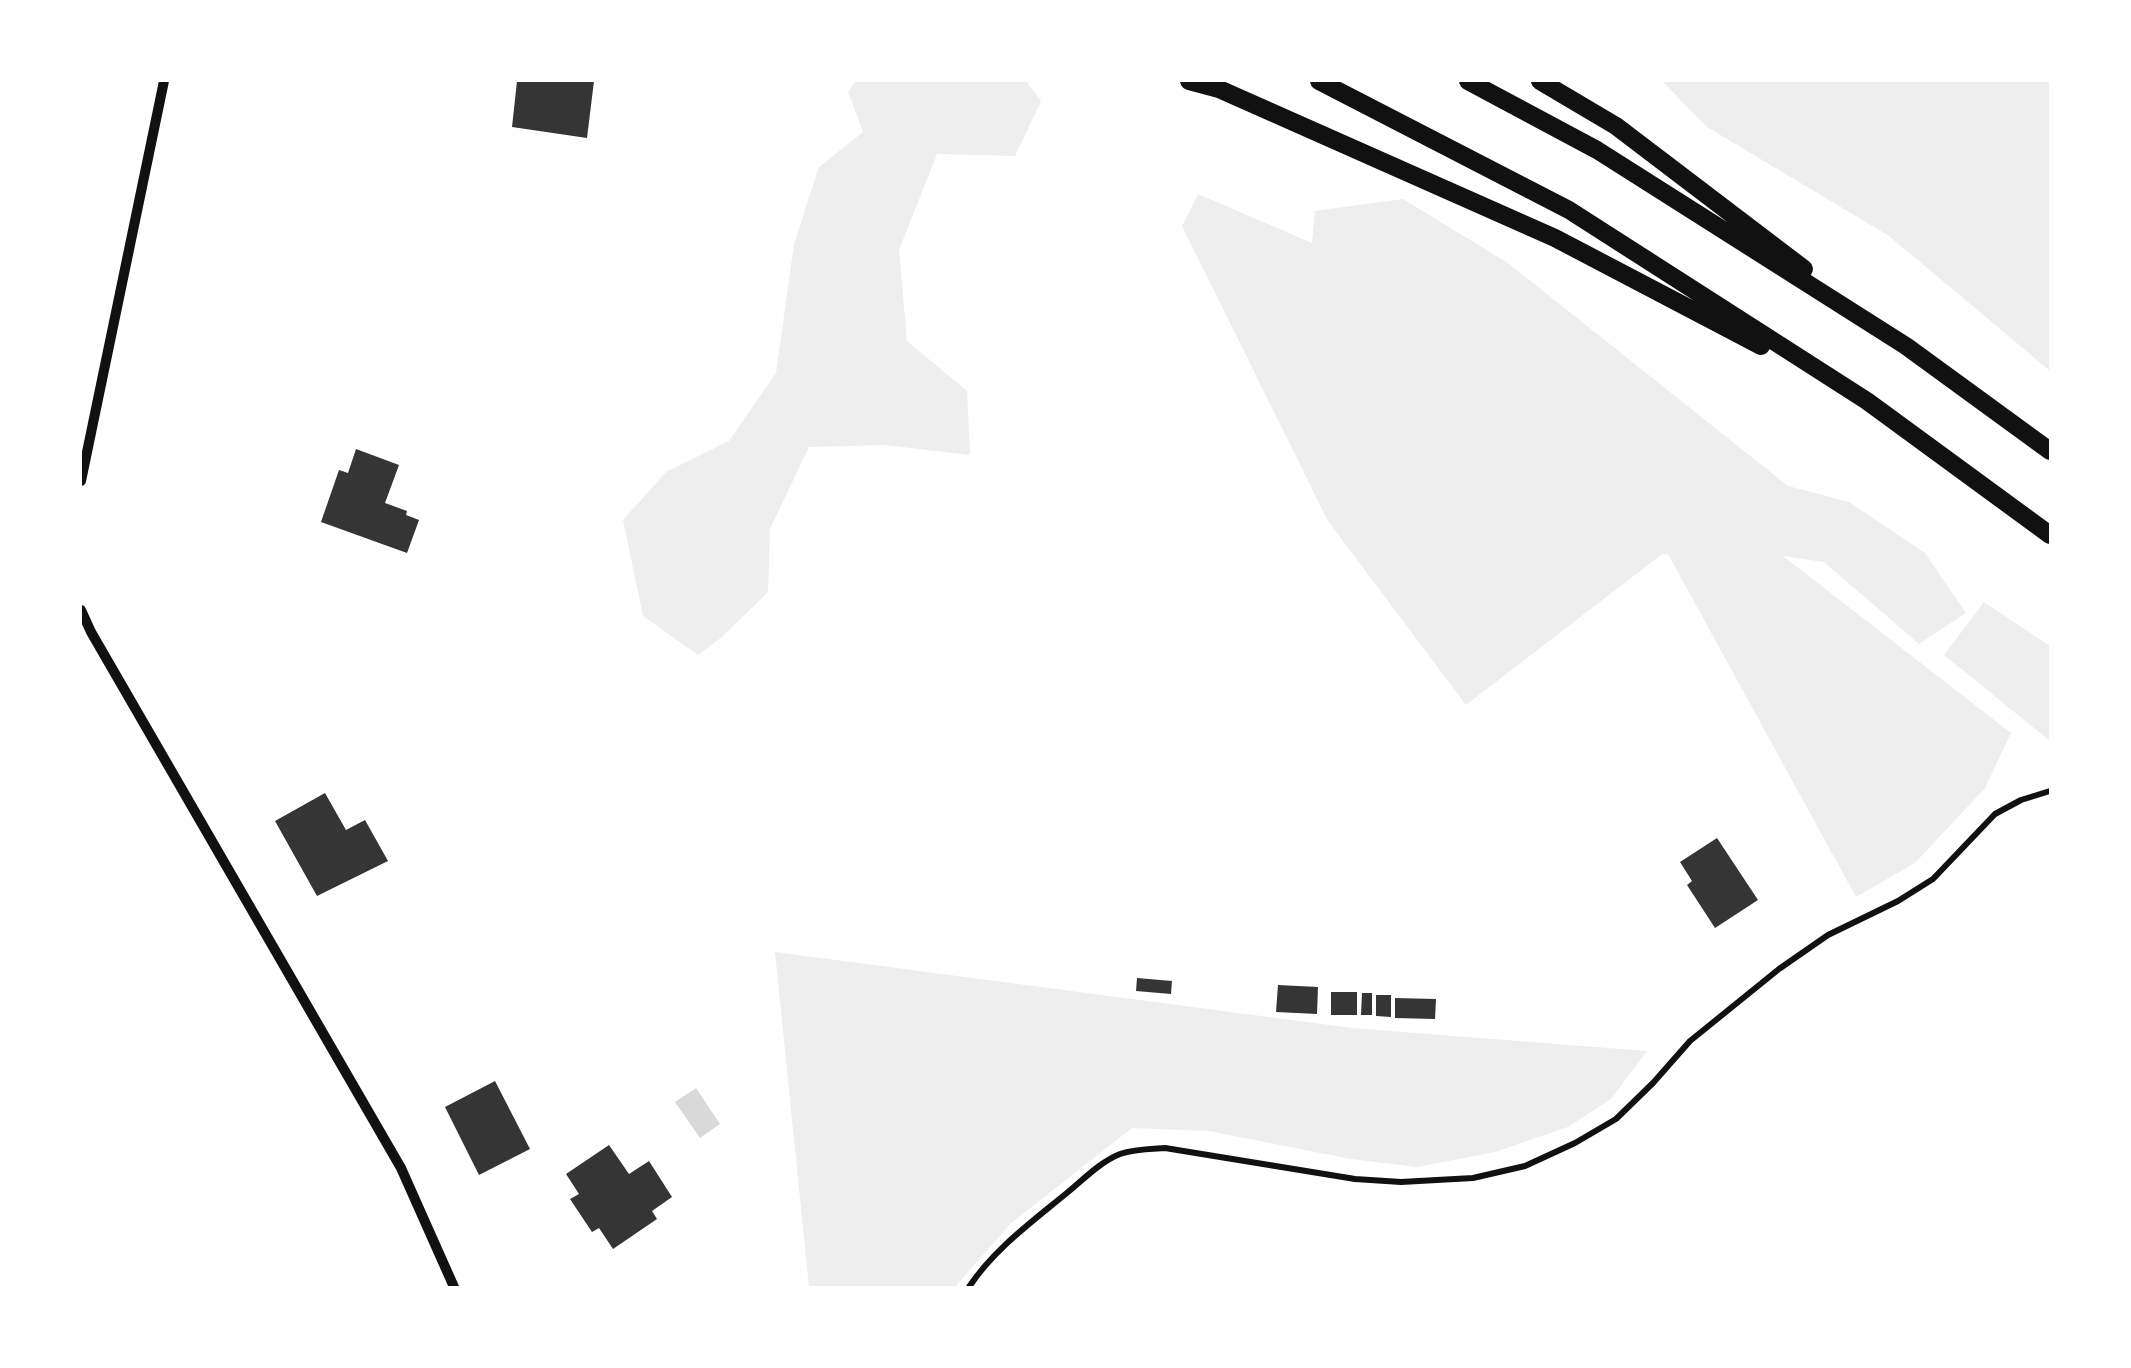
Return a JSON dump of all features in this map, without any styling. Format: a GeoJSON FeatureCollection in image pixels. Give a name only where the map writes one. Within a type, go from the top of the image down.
{"type":"FeatureCollection","features":[{"type":"Feature","properties":{"kind":"highway"},"geometry":{"type":"LineString","coordinates":[[1189,81],[1220,89],[1555,238],[1867,401]]}},
{"type":"Feature","properties":{"kind":"highway"},"geometry":{"type":"LineString","coordinates":[[1318,81],[1569,210],[1867,401],[2050,535]]}},
{"type":"Feature","properties":{"kind":"highway"},"geometry":{"type":"LineString","coordinates":[[1468,81],[1597,150],[1906,346]]}},
{"type":"Feature","properties":{"kind":"highway"},"geometry":{"type":"LineString","coordinates":[[1540,81],[1616,126],[1906,346],[2050,451]]}},
{"type":"Feature","properties":{"kind":"street"},"geometry":{"type":"LineString","coordinates":[[81,481],[164,81]]}},
{"type":"Feature","properties":{"kind":"street"},"geometry":{"type":"LineString","coordinates":[[81,610],[91,633],[401,1168],[454,1287]]}},
{"type":"Feature","properties":{"kind":"street"},"geometry":{"type":"LineString","coordinates":[[969,1287],[980,1270],[1000,1250],[1100,1166],[1120,1155],[1139,1150],[1165,1148],[1355,1179],[1401,1182],[1473,1178],[1525,1166],[1575,1143],[1616,1119],[1653,1083],[1690,1041],[1779,969],[1828,935],[1898,901],[1933,879],[1995,814],[2021,800],[2050,791]]}},
{"type":"Feature","properties":{"kind":"shaded area"},"geometry":{"type":"Polygon","coordinates":[[[855,81],[1026,81],[1041,101],[1015,156],[937,154],[899,250],[907,341],[967,391],[970,455],[885,445],[809,447],[770,529],[768,592],[722,637],[698,655],[643,616],[623,520],[666,472],[729,441],[776,373],[794,244],[819,167],[863,132],[848,92],[855,81]]]}},
{"type":"Feature","properties":{"kind":"shaded area"},"geometry":{"type":"Polygon","coordinates":[[[1662,81],[2050,81],[2050,371],[1889,236],[1707,127],[1662,81]]]}},
{"type":"Feature","properties":{"kind":"shaded area"},"geometry":{"type":"Polygon","coordinates":[[[1198,194],[1312,243],[1315,211],[1403,199],[1508,263],[1788,486],[1849,502],[1925,553],[1966,613],[1919,644],[1824,562],[1783,556],[2011,733],[1985,788],[1915,863],[1856,897],[1668,554],[1661,555],[1466,705],[1328,521],[1182,226],[1198,194]]]}},
{"type":"Feature","properties":{"kind":"shaded area"},"geometry":{"type":"Polygon","coordinates":[[[1984,602],[2050,646],[2050,741],[1944,655],[1984,602]]]}},
{"type":"Feature","properties":{"kind":"shaded area"},"geometry":{"type":"Polygon","coordinates":[[[775,952],[1352,1028],[1647,1051],[1611,1099],[1568,1127],[1495,1152],[1417,1167],[1351,1159],[1209,1131],[1132,1128],[1010,1224],[955,1287],[809,1287],[775,952]]]}},
{"type":"Feature","properties":{"kind":"shaded area"},"geometry":{"type":"Polygon","coordinates":[[[696,1088],[720,1124],[700,1138],[675,1102],[696,1088]]]}},
{"type":"Feature","properties":{"kind":"building"},"geometry":{"type":"Polygon","coordinates":[[[517,81],[594,81],[587,138],[512,127],[517,81]]]}},
{"type":"Feature","properties":{"kind":"building"},"geometry":{"type":"Polygon","coordinates":[[[356,449],[399,465],[385,503],[407,511],[406,515],[419,520],[407,553],[321,522],[339,470],[348,473],[356,449]]]}},
{"type":"Feature","properties":{"kind":"building"},"geometry":{"type":"Polygon","coordinates":[[[325,793],[346,830],[365,820],[388,861],[317,896],[275,821],[325,793]]]}},
{"type":"Feature","properties":{"kind":"building"},"geometry":{"type":"Polygon","coordinates":[[[1717,838],[1758,900],[1715,928],[1687,885],[1692,881],[1680,862],[1717,838]]]}},
{"type":"Feature","properties":{"kind":"building"},"geometry":{"type":"Polygon","coordinates":[[[1137,978],[1172,981],[1171,994],[1136,991],[1137,978]]]}},
{"type":"Feature","properties":{"kind":"building"},"geometry":{"type":"Polygon","coordinates":[[[1278,985],[1318,987],[1317,1014],[1276,1012],[1278,985]]]}},
{"type":"Feature","properties":{"kind":"building"},"geometry":{"type":"Polygon","coordinates":[[[1331,992],[1357,992],[1357,1015],[1331,1015],[1331,992]]]}},
{"type":"Feature","properties":{"kind":"building"},"geometry":{"type":"Polygon","coordinates":[[[1362,993],[1372,993],[1372,1015],[1361,1015],[1362,993]]]}},
{"type":"Feature","properties":{"kind":"building"},"geometry":{"type":"Polygon","coordinates":[[[1376,995],[1391,995],[1391,1017],[1376,1016],[1376,995]]]}},
{"type":"Feature","properties":{"kind":"building"},"geometry":{"type":"Polygon","coordinates":[[[1395,998],[1436,999],[1435,1019],[1395,1018],[1395,998]]]}},
{"type":"Feature","properties":{"kind":"building"},"geometry":{"type":"Polygon","coordinates":[[[495,1081],[530,1149],[479,1175],[445,1107],[495,1081]]]}},
{"type":"Feature","properties":{"kind":"building"},"geometry":{"type":"Polygon","coordinates":[[[609,1145],[629,1174],[649,1161],[672,1197],[652,1211],[657,1219],[613,1249],[599,1228],[592,1232],[570,1199],[579,1194],[566,1174],[609,1145]]]}}]}
